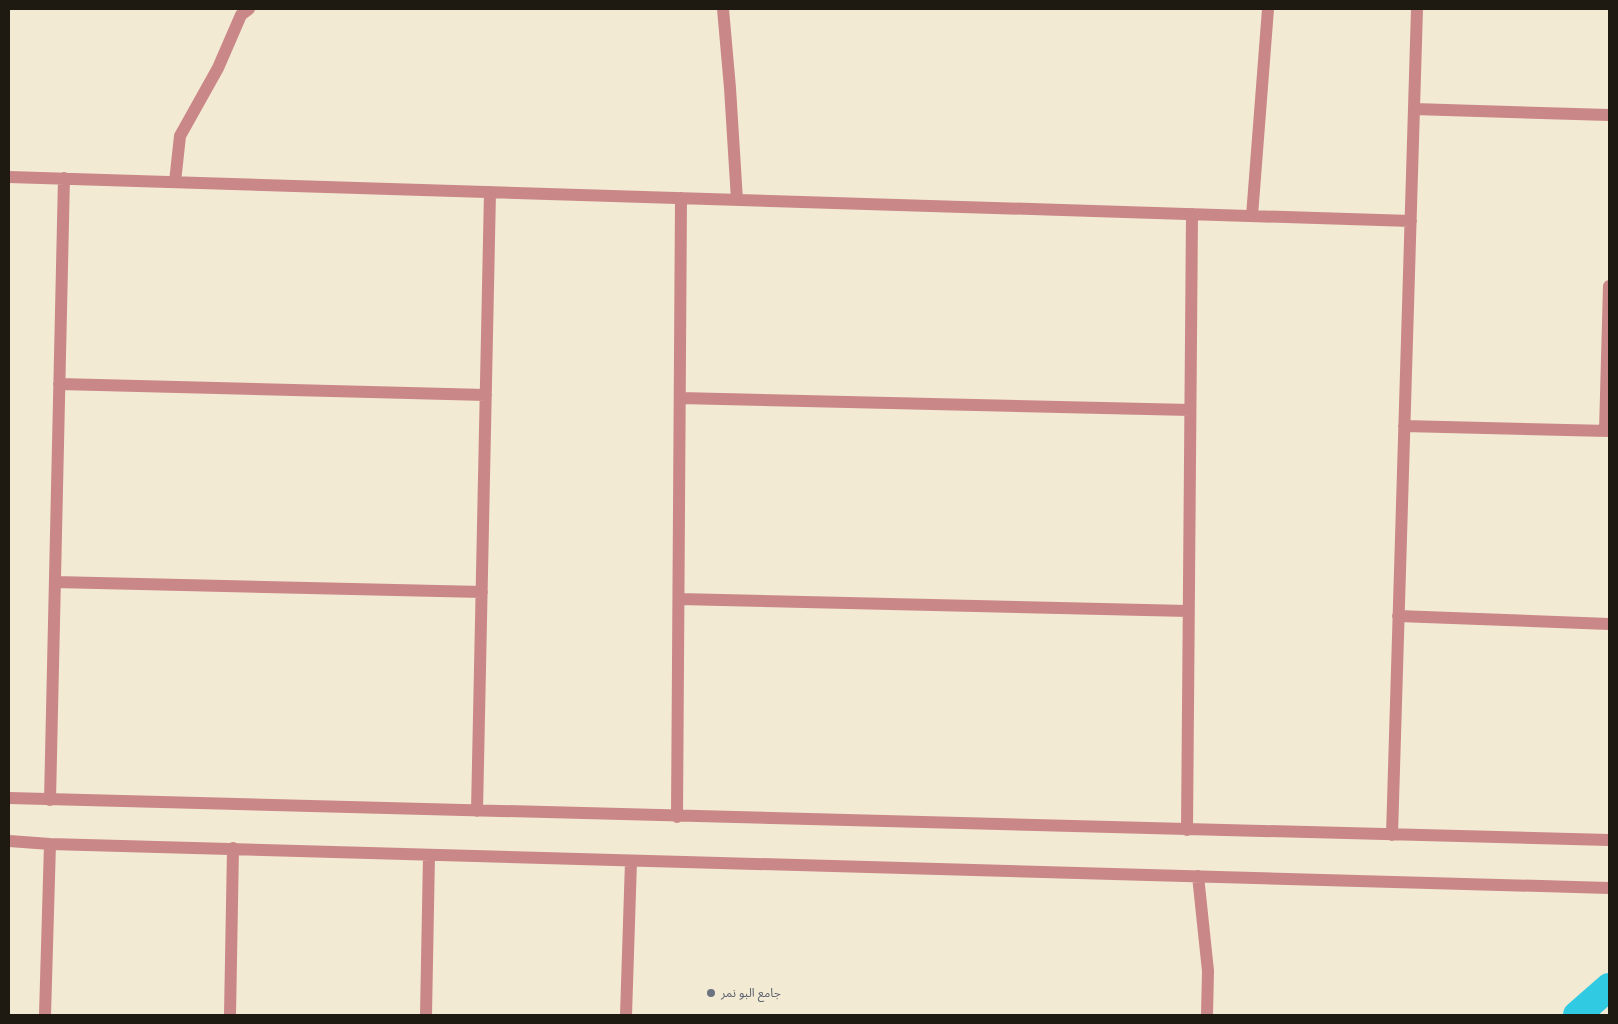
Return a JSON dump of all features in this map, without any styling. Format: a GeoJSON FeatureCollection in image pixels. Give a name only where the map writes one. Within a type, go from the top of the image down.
{"type":"FeatureCollection","features":[{"type":"Feature","properties":{"kind":"street"},"geometry":{"type":"LineString","coordinates":[[175,182],[180,136],[218,68],[241,15],[249,9]]}},
{"type":"Feature","properties":{"kind":"street"},"geometry":{"type":"LineString","coordinates":[[723,9],[737,200]]}},
{"type":"Feature","properties":{"kind":"street"},"geometry":{"type":"LineString","coordinates":[[1252,216],[1268,9]]}},
{"type":"Feature","properties":{"kind":"street"},"geometry":{"type":"LineString","coordinates":[[1392,835],[1417,9]]}},
{"type":"Feature","properties":{"kind":"street"},"geometry":{"type":"LineString","coordinates":[[1414,108],[1609,116]]}},
{"type":"Feature","properties":{"kind":"street"},"geometry":{"type":"LineString","coordinates":[[9,177],[1410,221]]}},
{"type":"Feature","properties":{"kind":"street"},"geometry":{"type":"LineString","coordinates":[[50,800],[64,178]]}},
{"type":"Feature","properties":{"kind":"street"},"geometry":{"type":"LineString","coordinates":[[477,811],[490,192]]}},
{"type":"Feature","properties":{"kind":"street"},"geometry":{"type":"LineString","coordinates":[[678,817],[681,198]]}},
{"type":"Feature","properties":{"kind":"street"},"geometry":{"type":"LineString","coordinates":[[1187,830],[1192,214]]}},
{"type":"Feature","properties":{"kind":"street"},"geometry":{"type":"LineString","coordinates":[[1404,426],[1607,431],[1609,286]]}},
{"type":"Feature","properties":{"kind":"street"},"geometry":{"type":"LineString","coordinates":[[60,384],[486,395]]}},
{"type":"Feature","properties":{"kind":"street"},"geometry":{"type":"LineString","coordinates":[[680,398],[1190,410]]}},
{"type":"Feature","properties":{"kind":"street"},"geometry":{"type":"LineString","coordinates":[[55,582],[482,592]]}},
{"type":"Feature","properties":{"kind":"street"},"geometry":{"type":"LineString","coordinates":[[679,599],[1188,611]]}},
{"type":"Feature","properties":{"kind":"street"},"geometry":{"type":"LineString","coordinates":[[1398,616],[1609,624]]}},
{"type":"Feature","properties":{"kind":"street"},"geometry":{"type":"LineString","coordinates":[[9,798],[1609,840]]}},
{"type":"Feature","properties":{"kind":"street"},"geometry":{"type":"LineString","coordinates":[[9,841],[50,844],[1609,888]]}},
{"type":"Feature","properties":{"kind":"street"},"geometry":{"type":"LineString","coordinates":[[45,1015],[50,844]]}},
{"type":"Feature","properties":{"kind":"street"},"geometry":{"type":"LineString","coordinates":[[230,1015],[233,848]]}},
{"type":"Feature","properties":{"kind":"street"},"geometry":{"type":"LineString","coordinates":[[426,1015],[429,855]]}},
{"type":"Feature","properties":{"kind":"street"},"geometry":{"type":"LineString","coordinates":[[626,1015],[631,861]]}},
{"type":"Feature","properties":{"kind":"street"},"geometry":{"type":"LineString","coordinates":[[1198,876],[1208,971],[1207,1015]]}},
{"type":"Feature","properties":{"kind":"waterway"},"geometry":{"type":"LineString","coordinates":[[1577,1015],[1609,987]]}},
{"type":"Feature","properties":{"kind":"place","name":"جامع البو نمر"},"geometry":{"type":"Point","coordinates":[711,993]}}]}
